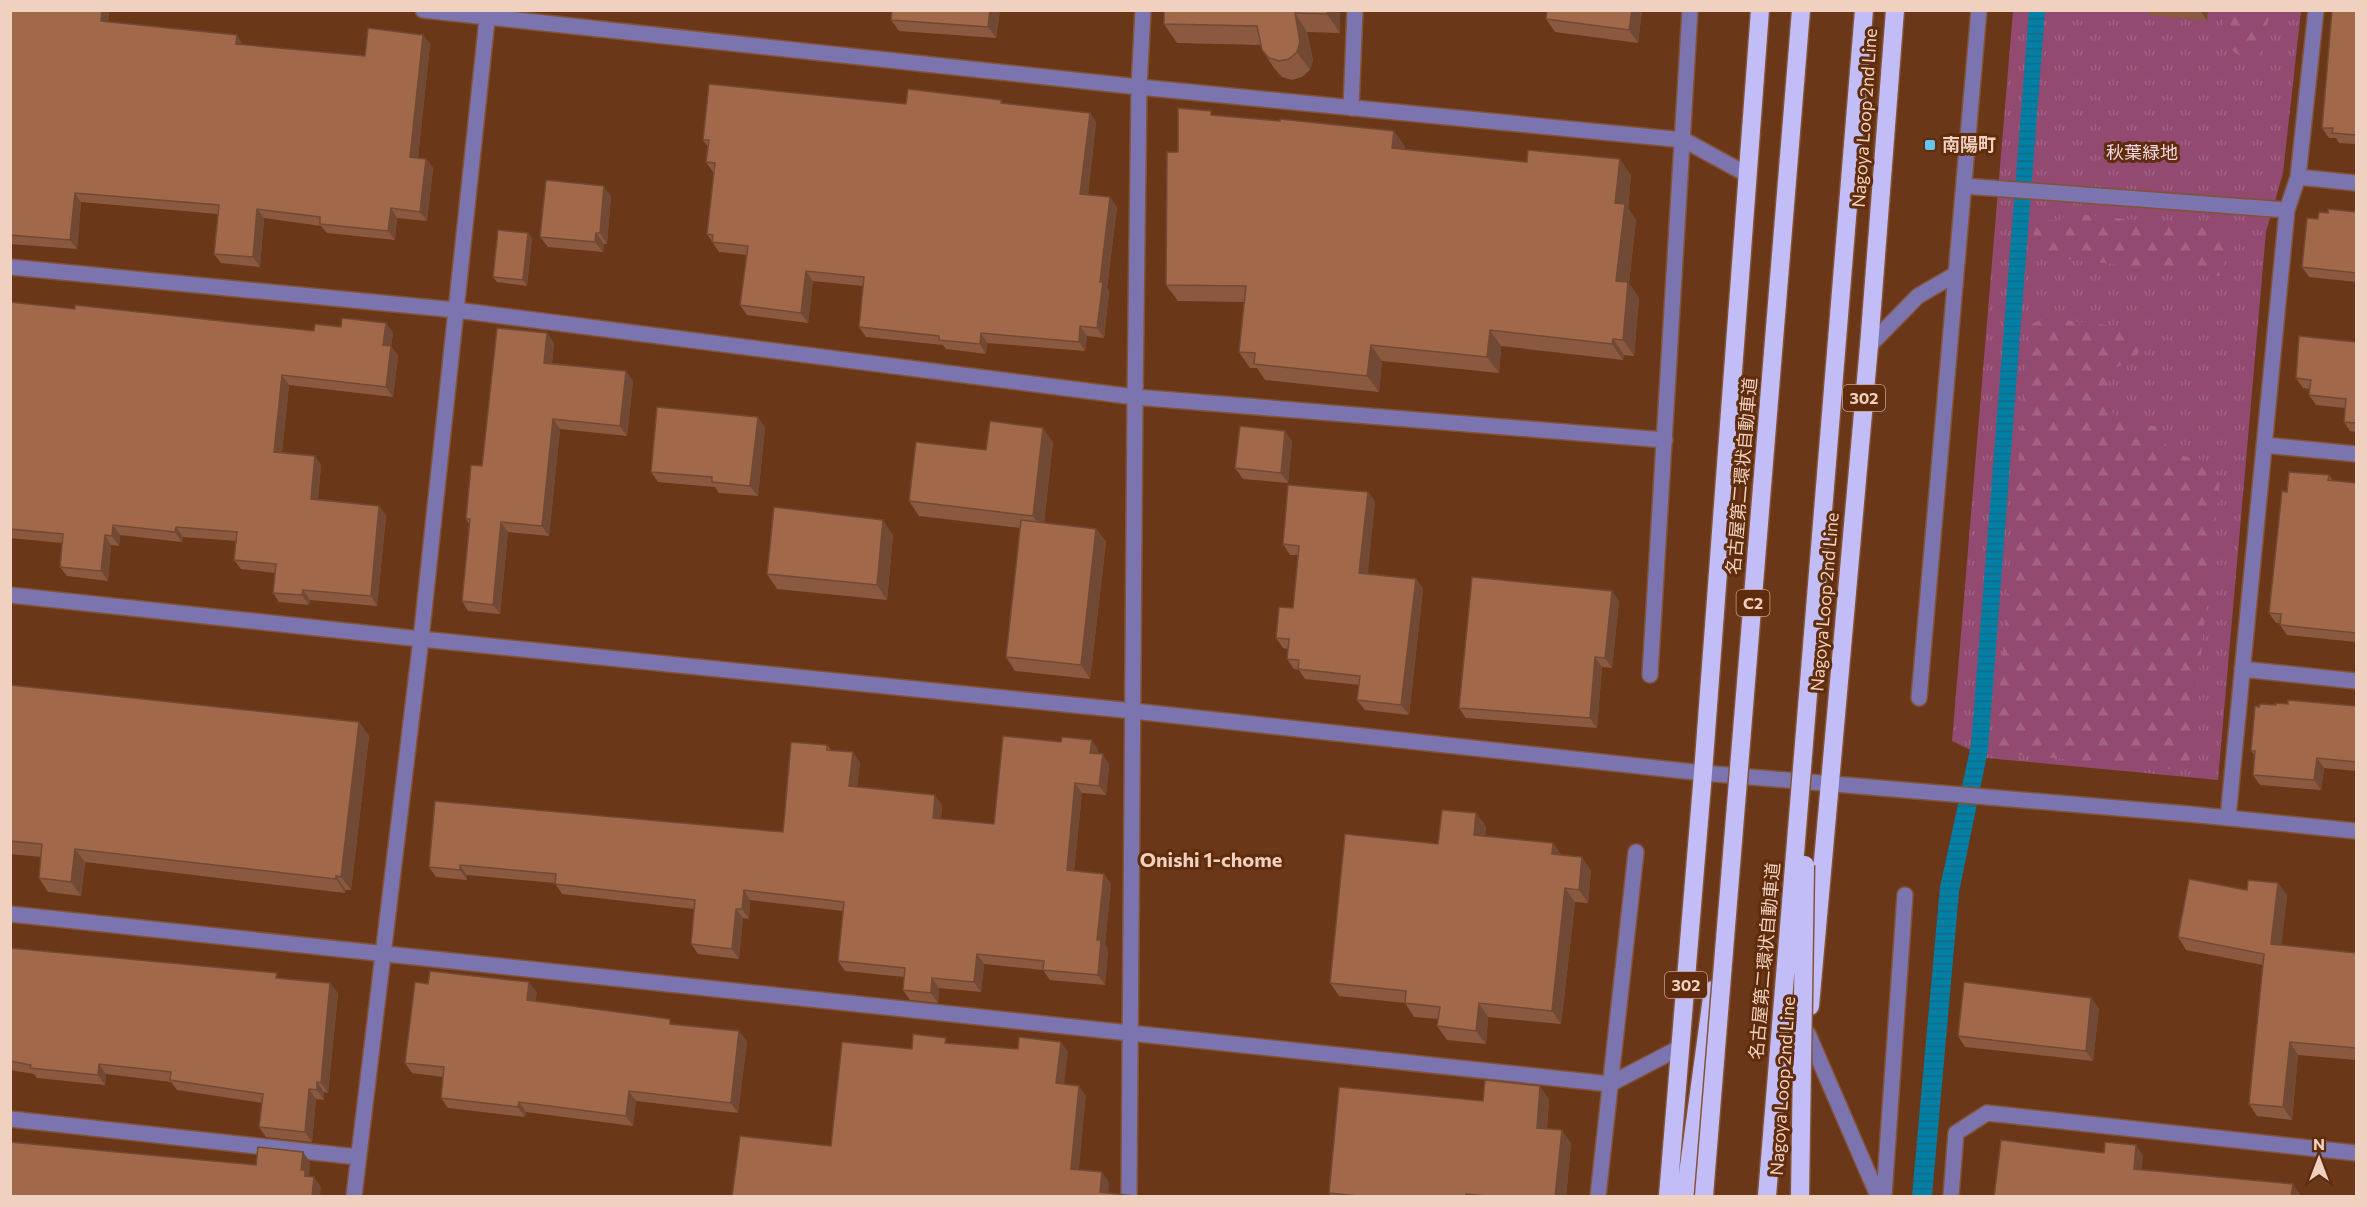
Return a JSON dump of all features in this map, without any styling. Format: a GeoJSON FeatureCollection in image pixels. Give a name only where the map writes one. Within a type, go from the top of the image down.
{"type":"FeatureCollection","features":[{"type":"Feature","properties":{"kind":"highway","name":"302"},"geometry":{"type":"LineString","coordinates":[[1668,1197],[1703,773],[1760,10]]}},
{"type":"Feature","properties":{"kind":"highway","name":"名古屋第二環状自動車道"},"geometry":{"type":"LineString","coordinates":[[1704,1197],[1802,10]]}},
{"type":"Feature","properties":{"kind":"highway","name":"名古屋第二環状自動車道"},"geometry":{"type":"LineString","coordinates":[[1767,1197],[1864,10]]}},
{"type":"Feature","properties":{"kind":"highway","name":"Nagoya Loop 2nd Line"},"geometry":{"type":"LineString","coordinates":[[1798,1197],[1808,1034],[1869,345],[1894,10]]}},
{"type":"Feature","properties":{"kind":"highway"},"geometry":{"type":"LineString","coordinates":[[1798,1197],[1808,692]]}},
{"type":"Feature","properties":{"kind":"highway"},"geometry":{"type":"LineString","coordinates":[[1685,1197],[1733,846]]}},
{"type":"Feature","properties":{"kind":"street"},"geometry":{"type":"LineString","coordinates":[[423,10],[488,14],[1139,87],[1684,140],[1748,175]]}},
{"type":"Feature","properties":{"kind":"street"},"geometry":{"type":"LineString","coordinates":[[1129,1197],[1135,396],[1139,87],[1143,10]]}},
{"type":"Feature","properties":{"kind":"street"},"geometry":{"type":"LineString","coordinates":[[1351,108],[1355,10]]}},
{"type":"Feature","properties":{"kind":"street"},"geometry":{"type":"LineString","coordinates":[[1650,675],[1684,140],[1690,10]]}},
{"type":"Feature","properties":{"kind":"street"},"geometry":{"type":"LineString","coordinates":[[1919,698],[1979,10]]}},
{"type":"Feature","properties":{"kind":"street"},"geometry":{"type":"LineString","coordinates":[[2228,818],[2287,210],[2298,177],[2316,10]]}},
{"type":"Feature","properties":{"kind":"street"},"geometry":{"type":"LineString","coordinates":[[354,1197],[421,639],[488,14]]}},
{"type":"Feature","properties":{"kind":"street"},"geometry":{"type":"LineString","coordinates":[[2298,177],[2356,183]]}},
{"type":"Feature","properties":{"kind":"street"},"geometry":{"type":"LineString","coordinates":[[1964,186],[2287,210]]}},
{"type":"Feature","properties":{"kind":"street"},"geometry":{"type":"LineString","coordinates":[[10,267],[456,310],[1135,396],[1665,440]]}},
{"type":"Feature","properties":{"kind":"street"},"geometry":{"type":"LineString","coordinates":[[1869,345],[1918,296],[1956,274]]}},
{"type":"Feature","properties":{"kind":"street"},"geometry":{"type":"LineString","coordinates":[[2264,445],[2356,454]]}},
{"type":"Feature","properties":{"kind":"street"},"geometry":{"type":"LineString","coordinates":[[10,595],[1133,711],[1703,773],[2356,831]]}},
{"type":"Feature","properties":{"kind":"street"},"geometry":{"type":"LineString","coordinates":[[2242,669],[2356,681]]}},
{"type":"Feature","properties":{"kind":"street"},"geometry":{"type":"LineString","coordinates":[[1598,1197],[1636,852]]}},
{"type":"Feature","properties":{"kind":"street"},"geometry":{"type":"LineString","coordinates":[[1884,1197],[1905,895]]}},
{"type":"Feature","properties":{"kind":"street"},"geometry":{"type":"LineString","coordinates":[[10,914],[1610,1083],[1681,1047]]}},
{"type":"Feature","properties":{"kind":"street"},"geometry":{"type":"LineString","coordinates":[[1808,1034],[1878,1197]]}},
{"type":"Feature","properties":{"kind":"street"},"geometry":{"type":"LineString","coordinates":[[1951,1197],[1956,1133],[1987,1113],[2356,1153]]}},
{"type":"Feature","properties":{"kind":"street"},"geometry":{"type":"LineString","coordinates":[[10,1119],[358,1157]]}},
{"type":"Feature","properties":{"kind":"green space","name":"秋葉緑地"},"geometry":{"type":"Polygon","coordinates":[[[2013,11],[2301,11],[2283,173],[2266,232],[2218,780],[1987,758],[1952,741],[2013,11]]]}},
{"type":"Feature","properties":{"kind":"green space"},"geometry":{"type":"Polygon","coordinates":[[[2222,11],[2270,11],[2263,45],[2256,59],[2232,50],[2225,38],[2222,11]]]}},
{"type":"Feature","properties":{"kind":"green space"},"geometry":{"type":"Polygon","coordinates":[[[2069,213],[2228,230],[2220,276],[2058,258],[2058,255],[2032,252],[2035,218],[2059,221],[2069,213]]]}},
{"type":"Feature","properties":{"kind":"green space"},"geometry":{"type":"Polygon","coordinates":[[[2047,318],[2131,328],[2141,337],[2138,354],[2127,363],[2112,369],[2108,379],[2108,409],[2119,418],[2158,427],[2170,453],[2201,460],[2220,480],[2189,765],[2178,770],[2000,753],[1995,743],[2030,324],[2047,318]]]}},
{"type":"Feature","properties":{"kind":"water"},"geometry":{"type":"Polygon","coordinates":[[[2029,11],[2045,11],[1988,750],[1959,892],[1932,1196],[1912,1196],[1940,887],[1971,745],[2029,11]]]}},
{"type":"Feature","properties":{"kind":"building"},"geometry":{"type":"Polygon","coordinates":[[[10,10],[102,10],[101,21],[237,35],[236,44],[365,56],[368,28],[423,35],[410,157],[426,159],[420,212],[391,208],[388,231],[320,224],[320,217],[257,209],[253,257],[214,254],[219,205],[75,193],[70,240],[10,235],[10,10]]]}},
{"type":"Feature","properties":{"kind":"building"},"geometry":{"type":"Polygon","coordinates":[[[892,10],[990,10],[988,27],[891,20],[892,10]]]}},
{"type":"Feature","properties":{"kind":"building"},"geometry":{"type":"Polygon","coordinates":[[[1164,10],[1327,10],[1327,14],[1295,13],[1300,42],[1297,52],[1289,59],[1279,61],[1269,58],[1262,50],[1257,26],[1164,24],[1164,10]]]}},
{"type":"Feature","properties":{"kind":"building"},"geometry":{"type":"Polygon","coordinates":[[[1547,10],[1632,10],[1629,30],[1546,19],[1547,10]]]}},
{"type":"Feature","properties":{"kind":"building"},"geometry":{"type":"Polygon","coordinates":[[[2332,10],[2356,10],[2356,135],[2332,133],[2333,128],[2322,128],[2332,10]]]}},
{"type":"Feature","properties":{"kind":"building"},"geometry":{"type":"Polygon","coordinates":[[[709,84],[906,104],[908,89],[1090,113],[1080,194],[1110,197],[1097,328],[1080,326],[1079,342],[981,333],[980,344],[939,340],[939,336],[859,327],[864,277],[806,271],[801,313],[740,305],[748,246],[712,242],[713,235],[707,234],[715,163],[706,162],[709,140],[703,140],[709,84]]]}},
{"type":"Feature","properties":{"kind":"building"},"geometry":{"type":"Polygon","coordinates":[[[1178,108],[1211,111],[1211,115],[1280,121],[1280,119],[1394,131],[1392,148],[1527,162],[1528,150],[1620,159],[1615,203],[1625,204],[1616,281],[1628,282],[1623,340],[1613,339],[1612,344],[1490,330],[1487,357],[1371,345],[1367,376],[1254,364],[1255,353],[1239,352],[1246,286],[1166,285],[1167,152],[1178,152],[1178,108]]]}},
{"type":"Feature","properties":{"kind":"building"},"geometry":{"type":"Polygon","coordinates":[[[546,180],[604,186],[600,233],[596,233],[595,242],[540,237],[546,180]]]}},
{"type":"Feature","properties":{"kind":"building"},"geometry":{"type":"Polygon","coordinates":[[[2328,209],[2356,212],[2356,273],[2302,267],[2307,218],[2318,219],[2319,212],[2328,213],[2328,209]]]}},
{"type":"Feature","properties":{"kind":"building"},"geometry":{"type":"Polygon","coordinates":[[[498,230],[528,233],[523,280],[493,277],[498,230]]]}},
{"type":"Feature","properties":{"kind":"building"},"geometry":{"type":"Polygon","coordinates":[[[10,302],[75,309],[75,305],[314,331],[315,324],[341,327],[342,318],[386,323],[383,345],[391,346],[386,387],[282,375],[274,452],[315,456],[311,499],[379,506],[371,596],[303,590],[302,595],[273,593],[276,564],[234,560],[237,532],[176,527],[175,532],[113,525],[112,536],[105,535],[101,571],[60,567],[63,534],[10,529],[10,302]]]}},
{"type":"Feature","properties":{"kind":"building"},"geometry":{"type":"Polygon","coordinates":[[[497,328],[547,333],[544,363],[626,371],[620,426],[553,419],[542,526],[501,522],[493,605],[462,601],[470,519],[466,519],[471,465],[482,466],[497,328]]]}},
{"type":"Feature","properties":{"kind":"building"},"geometry":{"type":"Polygon","coordinates":[[[2299,336],[2356,342],[2356,423],[2344,422],[2346,399],[2309,395],[2311,380],[2296,378],[2299,336]]]}},
{"type":"Feature","properties":{"kind":"building"},"geometry":{"type":"Polygon","coordinates":[[[657,407],[758,417],[750,486],[712,482],[712,477],[651,472],[657,407]]]}},
{"type":"Feature","properties":{"kind":"building"},"geometry":{"type":"Polygon","coordinates":[[[990,421],[1043,428],[1033,516],[909,501],[916,442],[986,450],[990,421]]]}},
{"type":"Feature","properties":{"kind":"building"},"geometry":{"type":"Polygon","coordinates":[[[1240,426],[1285,431],[1281,473],[1235,468],[1240,426]]]}},
{"type":"Feature","properties":{"kind":"building"},"geometry":{"type":"Polygon","coordinates":[[[2289,472],[2329,475],[2328,480],[2356,483],[2356,633],[2280,625],[2281,614],[2269,613],[2282,491],[2287,492],[2289,472]]]}},
{"type":"Feature","properties":{"kind":"building"},"geometry":{"type":"Polygon","coordinates":[[[1288,485],[1368,492],[1359,573],[1416,579],[1401,705],[1357,700],[1360,676],[1298,669],[1299,660],[1287,659],[1289,639],[1276,638],[1279,607],[1293,608],[1299,546],[1283,544],[1288,485]]]}},
{"type":"Feature","properties":{"kind":"building"},"geometry":{"type":"Polygon","coordinates":[[[774,507],[883,520],[877,585],[767,574],[774,507]]]}},
{"type":"Feature","properties":{"kind":"building"},"geometry":{"type":"Polygon","coordinates":[[[1021,520],[1096,529],[1081,665],[1006,657],[1021,520]]]}},
{"type":"Feature","properties":{"kind":"building"},"geometry":{"type":"Polygon","coordinates":[[[1472,577],[1612,591],[1605,658],[1595,657],[1590,718],[1459,708],[1472,577]]]}},
{"type":"Feature","properties":{"kind":"building"},"geometry":{"type":"Polygon","coordinates":[[[10,685],[359,722],[341,877],[336,876],[336,879],[75,849],[71,882],[39,878],[42,844],[10,841],[10,685]]]}},
{"type":"Feature","properties":{"kind":"building"},"geometry":{"type":"Polygon","coordinates":[[[2288,700],[2356,706],[2356,762],[2317,758],[2314,780],[2253,775],[2255,751],[2251,751],[2255,706],[2288,704],[2288,700]]]}},
{"type":"Feature","properties":{"kind":"building"},"geometry":{"type":"Polygon","coordinates":[[[1003,736],[1061,742],[1062,737],[1092,740],[1090,753],[1103,754],[1099,786],[1075,783],[1067,870],[1104,874],[1097,940],[1101,940],[1098,975],[1043,970],[1044,961],[977,954],[974,982],[932,978],[931,993],[903,990],[905,968],[838,961],[844,902],[744,890],[742,909],[736,909],[732,949],[691,944],[695,900],[555,884],[556,874],[460,865],[460,870],[429,867],[435,801],[783,832],[791,742],[827,745],[827,750],[853,752],[849,786],[935,795],[933,818],[994,824],[1003,736]]]}},
{"type":"Feature","properties":{"kind":"building"},"geometry":{"type":"Polygon","coordinates":[[[1442,810],[1476,813],[1474,835],[1553,843],[1552,854],[1582,857],[1579,890],[1565,888],[1552,1011],[1479,1003],[1476,1031],[1437,1026],[1440,1007],[1405,1003],[1406,991],[1330,983],[1345,834],[1438,844],[1442,810]]]}},
{"type":"Feature","properties":{"kind":"building"},"geometry":{"type":"Polygon","coordinates":[[[2189,879],[2247,890],[2248,880],[2278,883],[2271,944],[2356,953],[2356,1048],[2290,1042],[2283,1107],[2249,1104],[2264,954],[2178,937],[2189,879]]]}},
{"type":"Feature","properties":{"kind":"building"},"geometry":{"type":"Polygon","coordinates":[[[10,948],[277,973],[276,978],[330,983],[321,1083],[317,1082],[317,1090],[309,1089],[305,1132],[259,1127],[263,1094],[170,1080],[171,1072],[99,1064],[98,1075],[30,1068],[31,1065],[10,1061],[10,948]]]}},
{"type":"Feature","properties":{"kind":"building"},"geometry":{"type":"Polygon","coordinates":[[[430,971],[529,982],[527,1000],[670,1019],[670,1024],[739,1031],[731,1103],[629,1091],[626,1116],[519,1102],[518,1107],[441,1098],[444,1067],[405,1063],[415,982],[428,984],[430,971]]]}},
{"type":"Feature","properties":{"kind":"building"},"geometry":{"type":"Polygon","coordinates":[[[1964,982],[2091,998],[2086,1051],[1958,1036],[1964,982]]]}},
{"type":"Feature","properties":{"kind":"building"},"geometry":{"type":"Polygon","coordinates":[[[913,1034],[946,1038],[945,1043],[1018,1049],[1019,1037],[1061,1042],[1056,1083],[1079,1086],[1071,1169],[1102,1172],[1100,1192],[1142,1197],[732,1197],[740,1136],[831,1146],[842,1042],[912,1049],[913,1034]]]}},
{"type":"Feature","properties":{"kind":"building"},"geometry":{"type":"Polygon","coordinates":[[[1485,1080],[1540,1086],[1537,1128],[1562,1130],[1555,1197],[1496,1197],[1466,1194],[1466,1197],[1367,1197],[1329,1193],[1339,1087],[1483,1101],[1485,1080]]]}},
{"type":"Feature","properties":{"kind":"building"},"geometry":{"type":"Polygon","coordinates":[[[2001,1140],[2104,1153],[2105,1142],[2136,1145],[2134,1169],[2293,1184],[2291,1197],[1994,1197],[2001,1140]]]}},
{"type":"Feature","properties":{"kind":"building"},"geometry":{"type":"Polygon","coordinates":[[[10,1142],[256,1165],[258,1147],[303,1152],[301,1170],[305,1170],[305,1176],[314,1177],[312,1197],[10,1197],[10,1142]]]}},
{"type":"Feature","properties":{"kind":"place","name":"南陽町"},"geometry":{"type":"Point","coordinates":[1930,145]}},
{"type":"Feature","properties":{"kind":"district","name":"Onishi 1-chome"},"geometry":{"type":"Point","coordinates":[1211,860]}}]}
